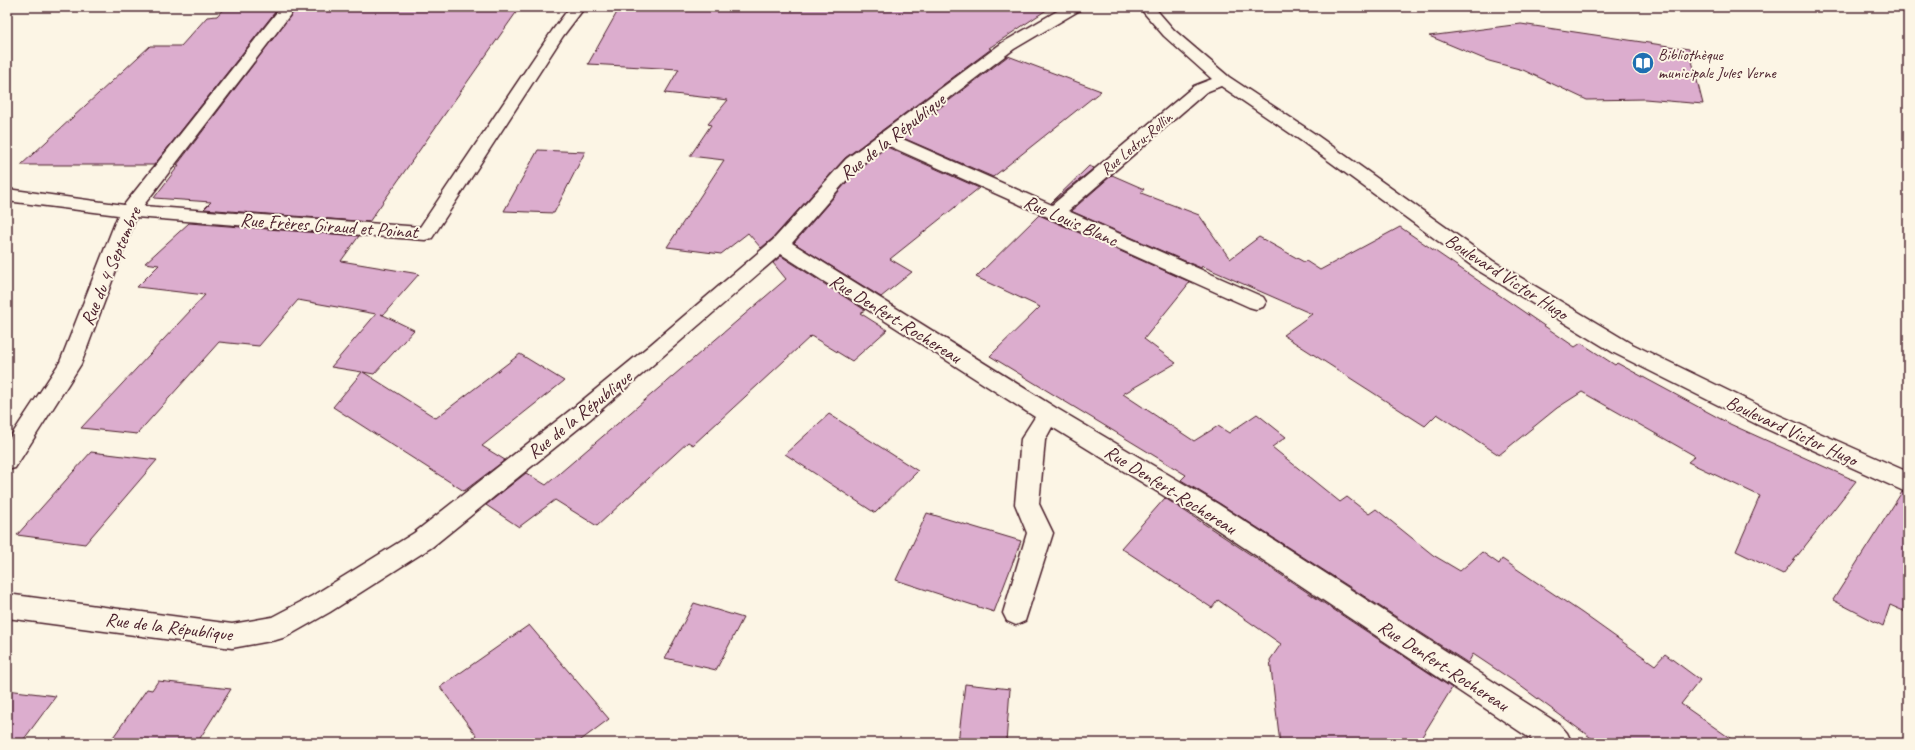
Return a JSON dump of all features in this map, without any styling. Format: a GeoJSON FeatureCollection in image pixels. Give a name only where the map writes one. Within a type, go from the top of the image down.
{"type":"FeatureCollection","features":[{"type":"Feature","properties":{"kind":"street","name":"Rue du 4 Septembre"},"geometry":{"type":"LineString","coordinates":[[7,461],[70,364],[129,210],[289,7]]}},
{"type":"Feature","properties":{"kind":"street","name":"Rue Frères Giraud et Poinat"},"geometry":{"type":"LineString","coordinates":[[129,210],[425,234],[557,34],[578,7]]}},
{"type":"Feature","properties":{"kind":"street","name":"Boulevard Victor Hugo"},"geometry":{"type":"LineString","coordinates":[[1146,7],[1169,33],[1223,80],[1309,138],[1486,266],[1622,348],[1766,419],[1908,483]]}},
{"type":"Feature","properties":{"kind":"street","name":"Rue de la République"},"geometry":{"type":"LineString","coordinates":[[7,606],[232,636],[276,628],[321,604],[423,540],[581,414],[780,244],[852,163],[1008,46],[1061,10]]}},
{"type":"Feature","properties":{"kind":"street","name":"Rue Ledru-Rollin"},"geometry":{"type":"LineString","coordinates":[[1054,213],[1200,89],[1223,80]]}},
{"type":"Feature","properties":{"kind":"street","name":"Rue Louis Blanc"},"geometry":{"type":"LineString","coordinates":[[886,138],[1256,302]]}},
{"type":"Feature","properties":{"kind":"street"},"geometry":{"type":"LineString","coordinates":[[7,195],[129,210]]}},
{"type":"Feature","properties":{"kind":"street","name":"Rue Denfert-Rochereau"},"geometry":{"type":"LineString","coordinates":[[780,244],[1048,414],[1209,511],[1549,734],[1558,743]]}},
{"type":"Feature","properties":{"kind":"street"},"geometry":{"type":"LineString","coordinates":[[1016,612],[1040,533],[1027,504],[1033,439],[1048,414]]}},
{"type":"Feature","properties":{"kind":"building"},"geometry":{"type":"Polygon","coordinates":[[[225,7],[279,7],[154,165],[21,165],[150,46],[181,46],[207,17],[217,16],[225,7]]]}},
{"type":"Feature","properties":{"kind":"building"},"geometry":{"type":"Polygon","coordinates":[[[297,7],[520,7],[369,222],[204,209],[211,202],[154,198],[179,165],[177,165],[297,7]]]}},
{"type":"Feature","properties":{"kind":"building"},"geometry":{"type":"Polygon","coordinates":[[[620,7],[1051,7],[989,48],[991,49],[845,158],[772,239],[761,248],[748,233],[721,254],[667,247],[724,160],[690,156],[711,125],[708,124],[728,100],[665,93],[679,69],[588,64],[620,7]]]}},
{"type":"Feature","properties":{"kind":"building","name":"Bibliothèque municipale Jules Verne"},"geometry":{"type":"Polygon","coordinates":[[[1521,24],[1689,49],[1703,104],[1645,99],[1587,100],[1523,70],[1489,61],[1429,36],[1521,24]]]}},
{"type":"Feature","properties":{"kind":"building"},"geometry":{"type":"Polygon","coordinates":[[[1008,56],[1101,91],[993,177],[901,137],[1008,56]]]}},
{"type":"Feature","properties":{"kind":"building"},"geometry":{"type":"Polygon","coordinates":[[[887,147],[979,188],[890,259],[912,272],[881,297],[794,243],[859,168],[887,147]]]}},
{"type":"Feature","properties":{"kind":"building"},"geometry":{"type":"Polygon","coordinates":[[[538,150],[585,152],[554,213],[504,211],[538,150]]]}},
{"type":"Feature","properties":{"kind":"building"},"geometry":{"type":"Polygon","coordinates":[[[1089,166],[1094,168],[1051,203],[1089,166]]]}},
{"type":"Feature","properties":{"kind":"building"},"geometry":{"type":"Polygon","coordinates":[[[1112,175],[1144,189],[1141,193],[1199,215],[1230,259],[1259,237],[1304,262],[1306,261],[1320,270],[1400,227],[1575,347],[1581,343],[1615,365],[1617,363],[1730,424],[1856,481],[1783,574],[1736,551],[1760,496],[1688,462],[1695,456],[1582,392],[1557,408],[1499,455],[1437,414],[1425,426],[1283,335],[1312,314],[1202,266],[1201,268],[1071,211],[1112,175]]]}},
{"type":"Feature","properties":{"kind":"building"},"geometry":{"type":"Polygon","coordinates":[[[1039,215],[1190,282],[1144,339],[1176,363],[1123,394],[1194,441],[1218,426],[1229,433],[1257,414],[1286,437],[1272,447],[1340,502],[1347,497],[1369,514],[1376,509],[1433,555],[1460,571],[1482,552],[1499,564],[1502,559],[1655,665],[1665,654],[1700,680],[1681,704],[1737,743],[1598,743],[1515,682],[1473,654],[1468,663],[1181,480],[1186,475],[990,356],[1040,307],[976,277],[1039,215]]]}},
{"type":"Feature","properties":{"kind":"building"},"geometry":{"type":"Polygon","coordinates":[[[189,223],[359,236],[341,261],[419,274],[383,315],[414,330],[374,374],[363,372],[436,418],[520,354],[564,381],[482,446],[505,460],[464,491],[333,407],[362,372],[331,367],[376,314],[298,300],[259,346],[219,342],[137,434],[81,428],[205,295],[137,287],[159,265],[145,263],[189,223]]]}},
{"type":"Feature","properties":{"kind":"building"},"geometry":{"type":"Polygon","coordinates":[[[781,256],[865,310],[860,313],[887,330],[852,361],[811,336],[693,445],[688,442],[597,526],[555,500],[519,527],[486,505],[526,473],[546,485],[786,279],[773,263],[781,256]]]}},
{"type":"Feature","properties":{"kind":"building"},"geometry":{"type":"Polygon","coordinates":[[[829,414],[918,471],[875,513],[785,454],[829,414]]]}},
{"type":"Feature","properties":{"kind":"building"},"geometry":{"type":"Polygon","coordinates":[[[91,452],[157,460],[85,544],[17,535],[91,452]]]}},
{"type":"Feature","properties":{"kind":"building"},"geometry":{"type":"Polygon","coordinates":[[[1902,492],[1908,494],[1908,613],[1890,605],[1883,626],[1833,600],[1902,492]]]}},
{"type":"Feature","properties":{"kind":"building"},"geometry":{"type":"Polygon","coordinates":[[[1165,498],[1452,688],[1418,743],[1280,743],[1270,660],[1281,644],[1218,600],[1212,608],[1121,548],[1165,498]]]}},
{"type":"Feature","properties":{"kind":"building"},"geometry":{"type":"Polygon","coordinates":[[[927,513],[1021,541],[994,612],[896,580],[927,513]]]}},
{"type":"Feature","properties":{"kind":"building"},"geometry":{"type":"Polygon","coordinates":[[[694,603],[743,618],[716,670],[665,658],[694,603]]]}},
{"type":"Feature","properties":{"kind":"building"},"geometry":{"type":"Polygon","coordinates":[[[529,625],[609,719],[577,743],[482,743],[440,687],[529,625]]]}},
{"type":"Feature","properties":{"kind":"building"},"geometry":{"type":"Polygon","coordinates":[[[158,681],[231,689],[197,743],[109,743],[147,689],[152,690],[158,681]]]}},
{"type":"Feature","properties":{"kind":"building"},"geometry":{"type":"Polygon","coordinates":[[[965,684],[1010,689],[1006,743],[958,743],[965,684]]]}},
{"type":"Feature","properties":{"kind":"building"},"geometry":{"type":"Polygon","coordinates":[[[7,690],[56,696],[21,743],[7,743],[7,690]]]}},
{"type":"Feature","properties":{"kind":"place","name":"Bibliothèque municipale Jules Verne"},"geometry":{"type":"Point","coordinates":[1643,63]}}]}
